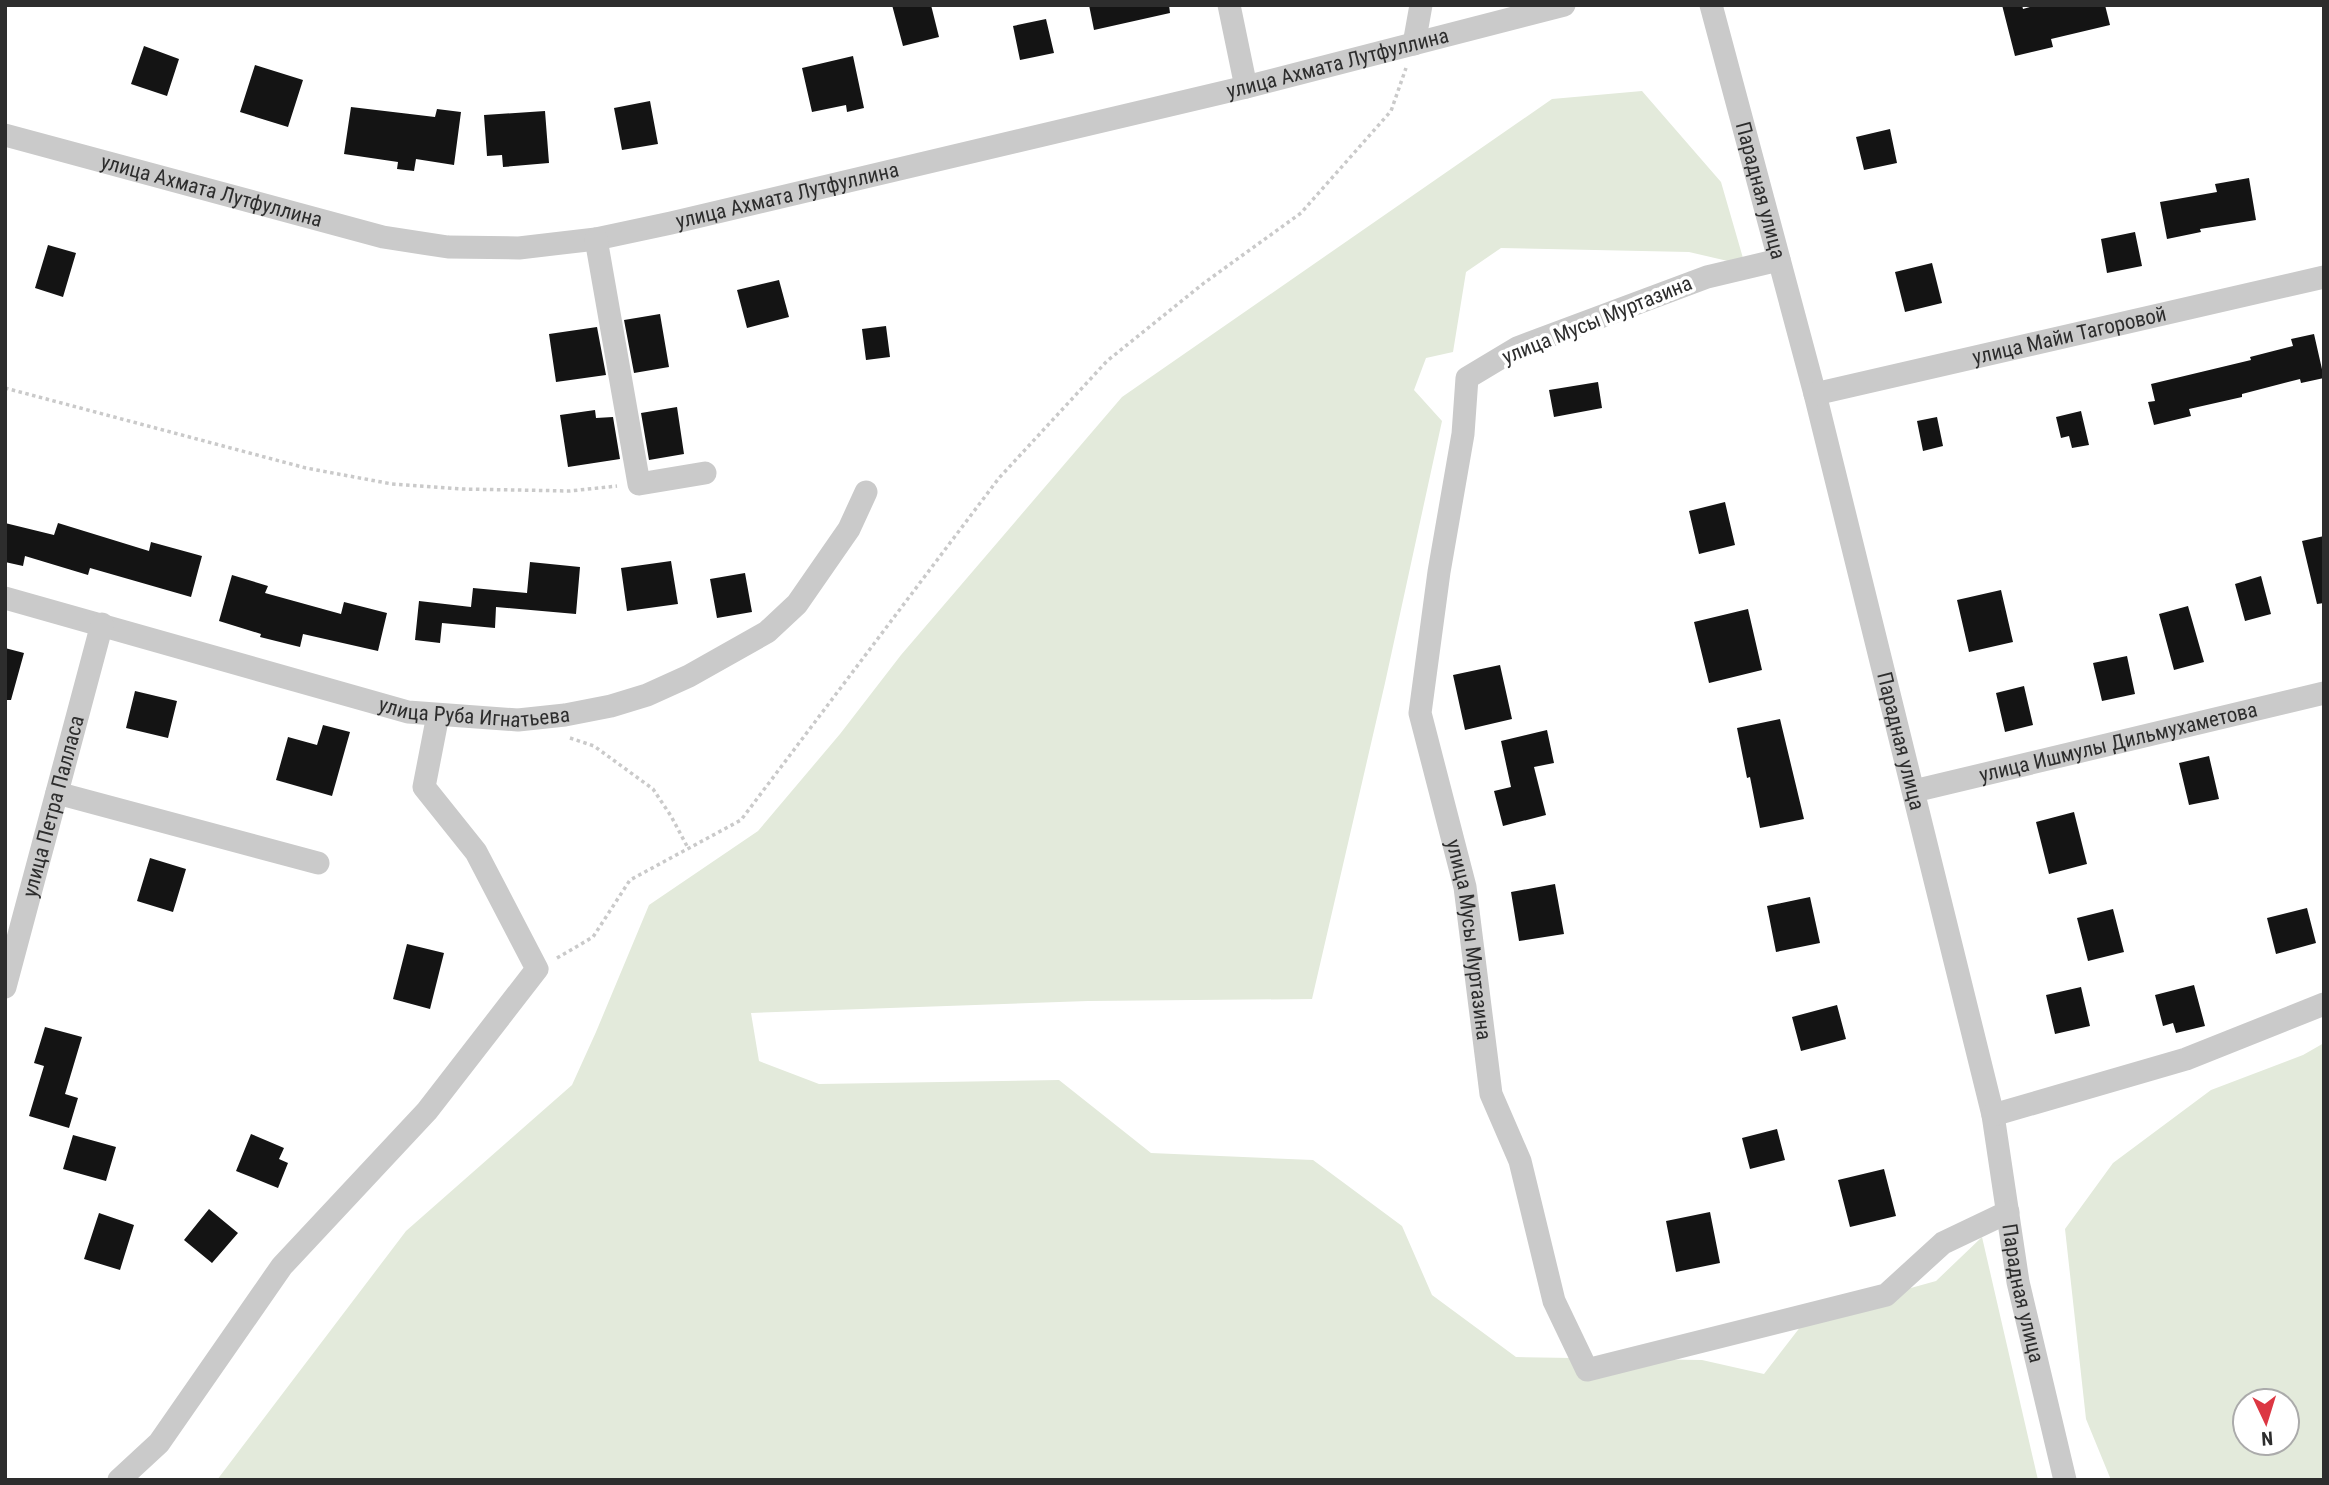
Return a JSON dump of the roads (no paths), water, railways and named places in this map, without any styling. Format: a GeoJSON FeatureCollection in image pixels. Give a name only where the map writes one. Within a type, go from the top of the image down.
{"type":"FeatureCollection","features":[{"type":"Feature","properties":{"kind":"street"},"geometry":{"type":"LineString","coordinates":[[1229,5],[1245,87]]}},
{"type":"Feature","properties":{"kind":"street"},"geometry":{"type":"LineString","coordinates":[[1414,44],[1421,5]]}},
{"type":"Feature","properties":{"kind":"street","name":"улица Ахмата Лутфуллина"},"geometry":{"type":"LineString","coordinates":[[5,135],[383,237],[448,247],[519,248],[596,239],[1245,87],[1564,5]]}},
{"type":"Feature","properties":{"kind":"street","name":"Парадная улица"},"geometry":{"type":"LineString","coordinates":[[1711,5],[1815,394],[1993,1115],[2018,1282],[2066,1480]]}},
{"type":"Feature","properties":{"kind":"street"},"geometry":{"type":"LineString","coordinates":[[596,239],[639,484],[705,473]]}},
{"type":"Feature","properties":{"kind":"street","name":"улица Мусы Муртазина"},"geometry":{"type":"LineString","coordinates":[[1779,260],[1707,276],[1517,348],[1467,378],[1463,434],[1439,572],[1420,713],[1465,887],[1491,1094],[1521,1161],[1554,1301],[1587,1370],[1886,1295],[1943,1243],[2008,1212]]}},
{"type":"Feature","properties":{"kind":"street","name":"улица Майи Тагоровой"},"geometry":{"type":"LineString","coordinates":[[1815,394],[2324,277]]}},
{"type":"Feature","properties":{"kind":"street","name":"улица Руба Игнатьева"},"geometry":{"type":"LineString","coordinates":[[5,598],[408,712],[518,720],[565,715],[611,706],[647,695],[689,676],[767,632],[797,604],[849,529],[866,492]]}},
{"type":"Feature","properties":{"kind":"street","name":"улица Петра Палласа"},"geometry":{"type":"LineString","coordinates":[[5,987],[102,624]]}},
{"type":"Feature","properties":{"kind":"street","name":"улица Ишмулы Дильмухаметова"},"geometry":{"type":"LineString","coordinates":[[1914,791],[2324,693]]}},
{"type":"Feature","properties":{"kind":"street"},"geometry":{"type":"LineString","coordinates":[[119,1480],[159,1443],[282,1266],[427,1111],[537,970],[477,852],[424,788],[438,715]]}},
{"type":"Feature","properties":{"kind":"street"},"geometry":{"type":"LineString","coordinates":[[57,793],[318,863]]}},
{"type":"Feature","properties":{"kind":"street"},"geometry":{"type":"LineString","coordinates":[[1993,1115],[2186,1059],[2324,1004]]}}]}
